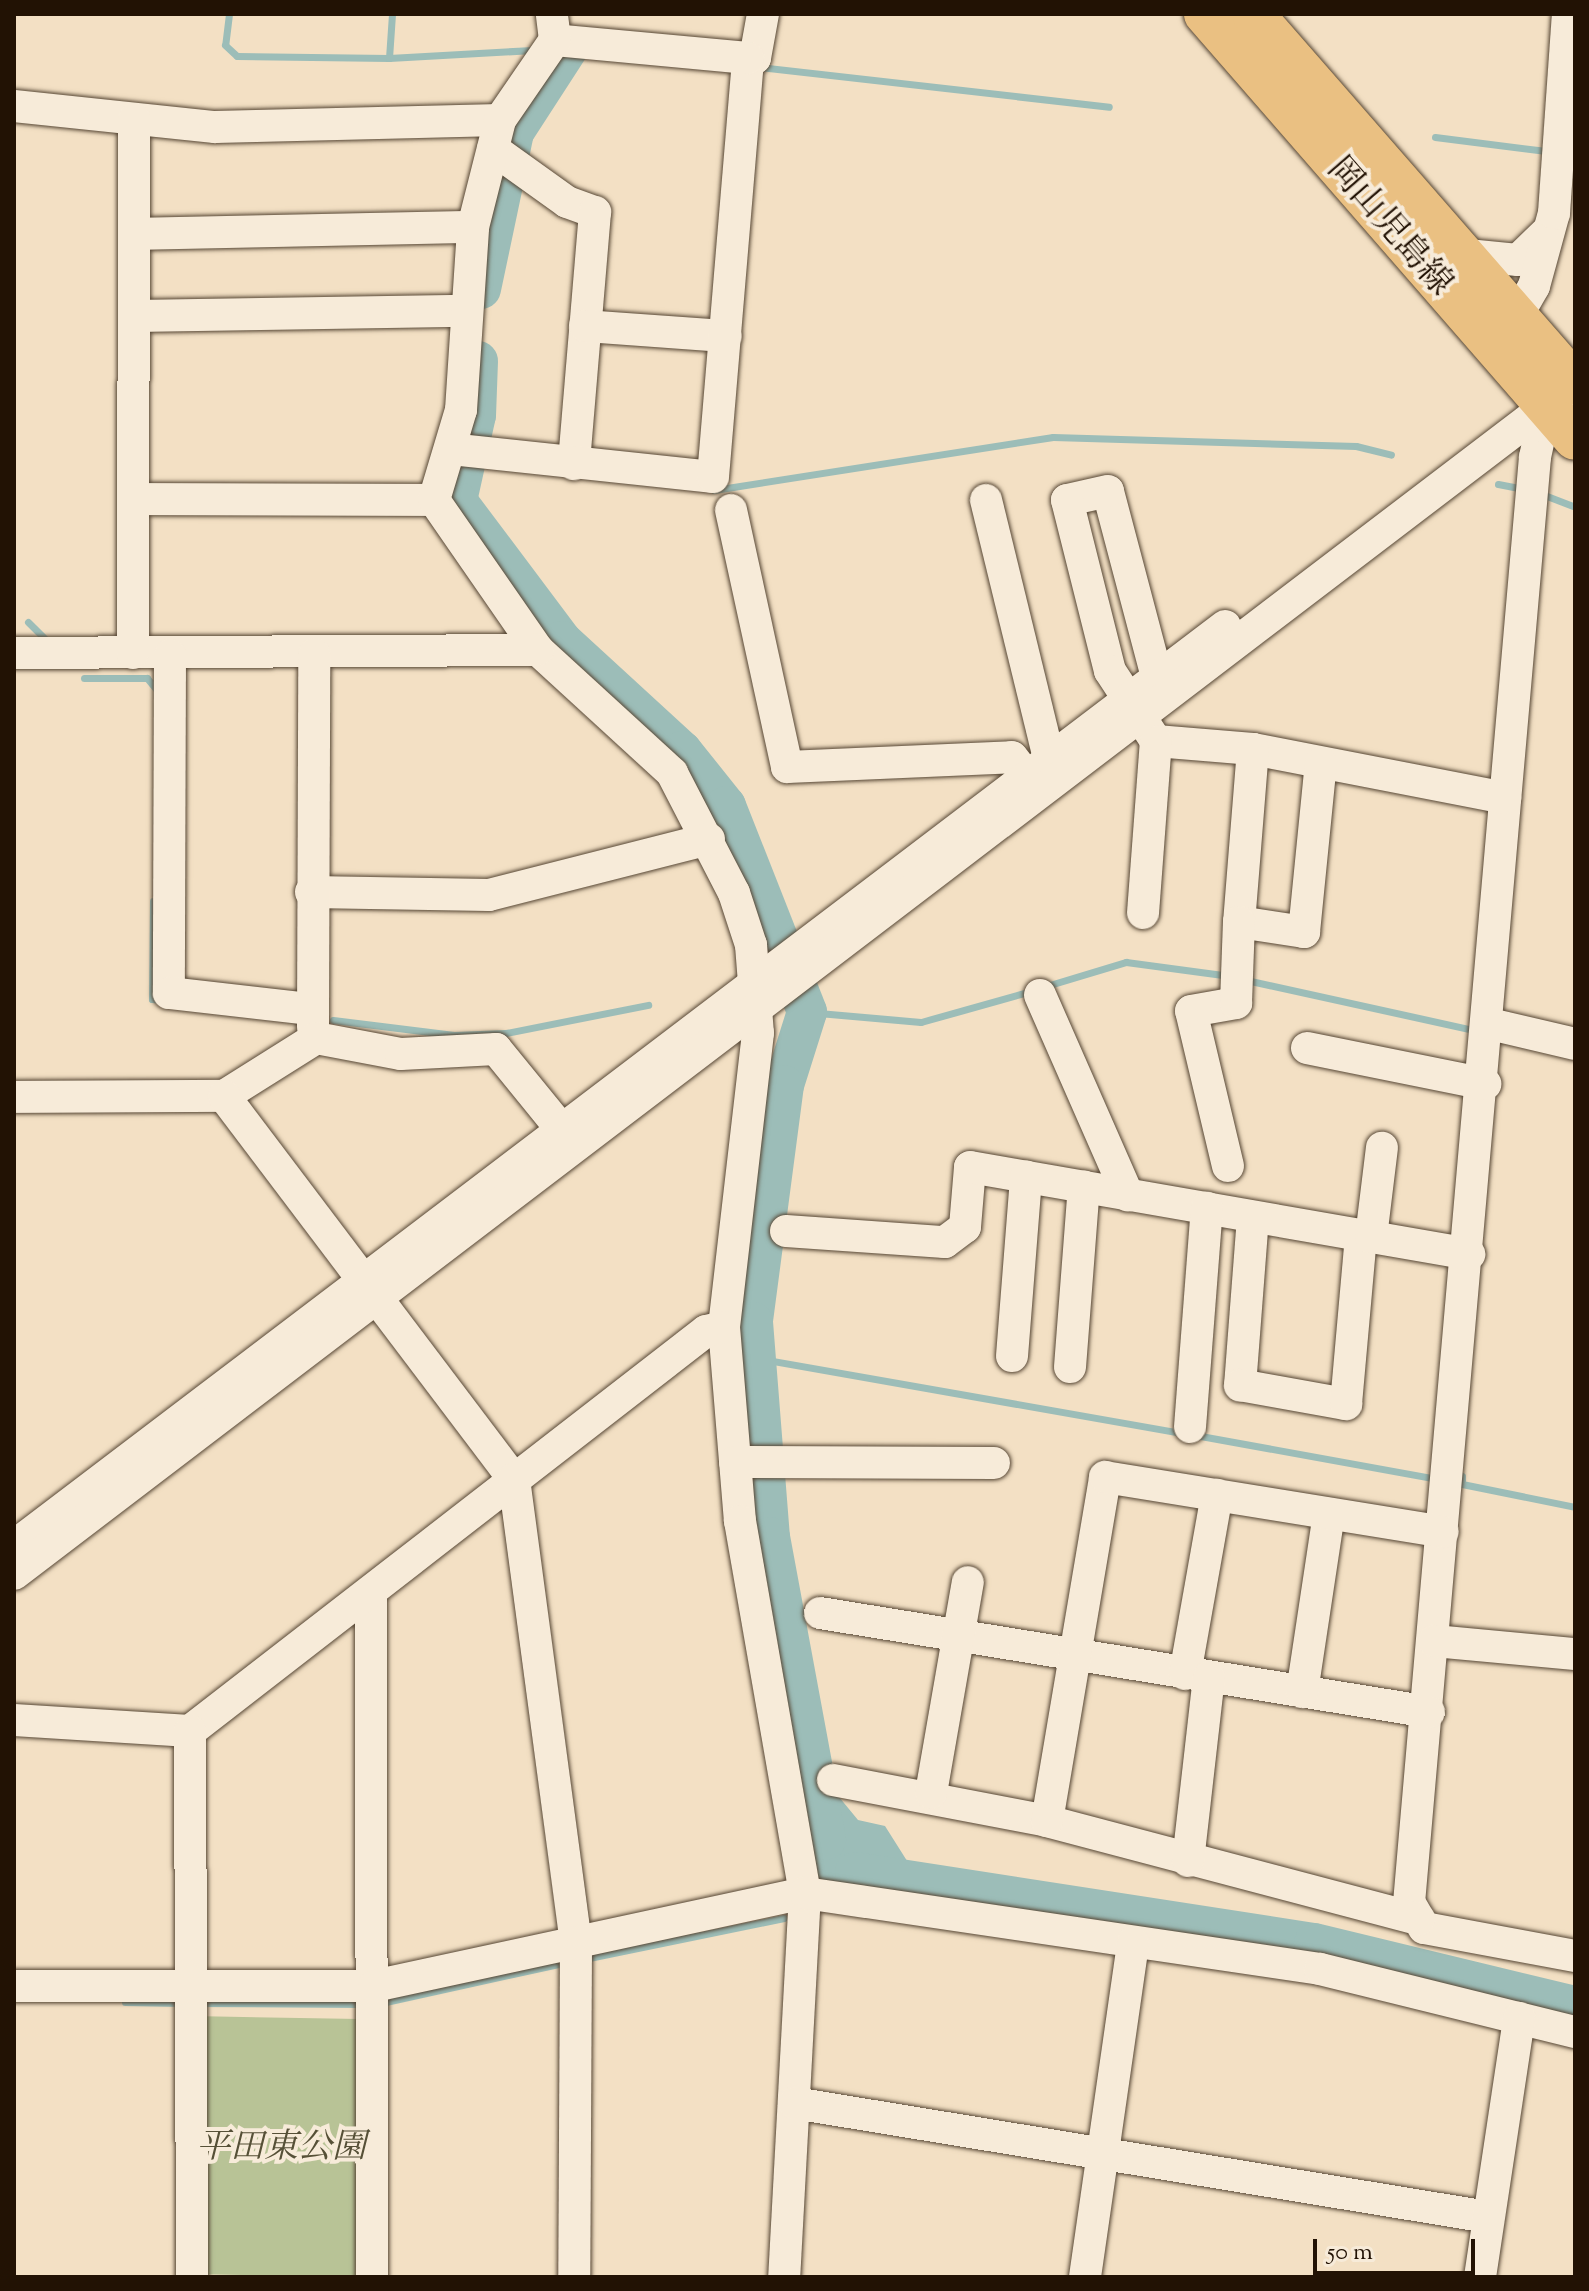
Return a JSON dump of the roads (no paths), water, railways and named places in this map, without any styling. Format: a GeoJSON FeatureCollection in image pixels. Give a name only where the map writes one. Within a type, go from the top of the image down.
{"type":"FeatureCollection","features":[{"type":"Feature","properties":{"kind":"main road","name":"岡山児島線"},"geometry":{"type":"LineString","coordinates":[[1205,14],[1557,386],[1575,439]]}},
{"type":"Feature","properties":{"kind":"main road","name":"岡山児島線"},"geometry":{"type":"LineString","coordinates":[[1253,14],[1457,254],[1505,334]]}},
{"type":"Feature","properties":{"kind":"street"},"geometry":{"type":"LineString","coordinates":[[434,500],[461,450],[466,311],[473,227],[502,147],[554,27],[755,58],[763,14]]}},
{"type":"Feature","properties":{"kind":"street"},"geometry":{"type":"LineString","coordinates":[[1505,334],[1551,227],[1568,148],[1568,14]]}},
{"type":"Feature","properties":{"kind":"street"},"geometry":{"type":"LineString","coordinates":[[461,450],[713,477],[748,58]]}},
{"type":"Feature","properties":{"kind":"street"},"geometry":{"type":"LineString","coordinates":[[14,106],[215,127],[502,147],[567,202],[595,212],[574,464]]}},
{"type":"Feature","properties":{"kind":"street"},"geometry":{"type":"LineString","coordinates":[[133,653],[134,119]]}},
{"type":"Feature","properties":{"kind":"street"},"geometry":{"type":"LineString","coordinates":[[135,234],[473,227]]}},
{"type":"Feature","properties":{"kind":"street"},"geometry":{"type":"LineString","coordinates":[[1457,254],[1518,260],[1551,227]]}},
{"type":"Feature","properties":{"kind":"street"},"geometry":{"type":"LineString","coordinates":[[135,316],[466,311]]}},
{"type":"Feature","properties":{"kind":"street"},"geometry":{"type":"LineString","coordinates":[[585,326],[726,336]]}},
{"type":"Feature","properties":{"kind":"street"},"geometry":{"type":"LineString","coordinates":[[1557,386],[1532,492],[1505,798],[1485,1084],[1409,1902],[1424,1928],[1575,1956]]}},
{"type":"Feature","properties":{"kind":"street"},"geometry":{"type":"LineString","coordinates":[[1143,913],[1140,720],[1157,677],[1557,386]]}},
{"type":"Feature","properties":{"kind":"street"},"geometry":{"type":"LineString","coordinates":[[14,1546],[371,1288],[810,954],[1039,775],[1140,720],[1557,386]]}},
{"type":"Feature","properties":{"kind":"street"},"geometry":{"type":"LineString","coordinates":[[1157,677],[1108,491],[1067,500],[1110,671],[1140,720],[1253,749],[1505,798]]}},
{"type":"Feature","properties":{"kind":"street"},"geometry":{"type":"LineString","coordinates":[[134,499],[434,500]]}},
{"type":"Feature","properties":{"kind":"street"},"geometry":{"type":"LineString","coordinates":[[434,500],[538,650],[672,773],[709,839],[738,906],[767,987],[724,1327],[805,1893],[784,2277]]}},
{"type":"Feature","properties":{"kind":"street"},"geometry":{"type":"LineString","coordinates":[[986,500],[1039,775]]}},
{"type":"Feature","properties":{"kind":"street"},"geometry":{"type":"LineString","coordinates":[[731,510],[787,767],[1012,757],[1039,775]]}},
{"type":"Feature","properties":{"kind":"street"},"geometry":{"type":"LineString","coordinates":[[14,653],[170,655],[538,650]]}},
{"type":"Feature","properties":{"kind":"street"},"geometry":{"type":"LineString","coordinates":[[313,1024],[314,654]]}},
{"type":"Feature","properties":{"kind":"street"},"geometry":{"type":"LineString","coordinates":[[170,655],[169,993],[313,1024],[401,1054],[496,1049],[562,1130]]}},
{"type":"Feature","properties":{"kind":"street"},"geometry":{"type":"LineString","coordinates":[[1228,1166],[1191,1011],[1236,1003],[1235,978],[1253,749]]}},
{"type":"Feature","properties":{"kind":"street"},"geometry":{"type":"LineString","coordinates":[[1239,922],[1304,932],[1321,763]]}},
{"type":"Feature","properties":{"kind":"street"},"geometry":{"type":"LineString","coordinates":[[311,892],[489,895],[709,839]]}},
{"type":"Feature","properties":{"kind":"street"},"geometry":{"type":"LineString","coordinates":[[14,1574],[371,1288],[562,1130],[767,987]]}},
{"type":"Feature","properties":{"kind":"street"},"geometry":{"type":"LineString","coordinates":[[1040,995],[1128,1195]]}},
{"type":"Feature","properties":{"kind":"street"},"geometry":{"type":"LineString","coordinates":[[14,1097],[224,1096],[313,1024]]}},
{"type":"Feature","properties":{"kind":"street"},"geometry":{"type":"LineString","coordinates":[[1490,1024],[1575,1044]]}},
{"type":"Feature","properties":{"kind":"street"},"geometry":{"type":"LineString","coordinates":[[1307,1048],[1485,1084]]}},
{"type":"Feature","properties":{"kind":"street"},"geometry":{"type":"LineString","coordinates":[[224,1096],[514,1479],[576,1955],[574,2277]]}},
{"type":"Feature","properties":{"kind":"street"},"geometry":{"type":"LineString","coordinates":[[1253,1217],[1240,1385],[1346,1404],[1366,1236],[1382,1148]]}},
{"type":"Feature","properties":{"kind":"street"},"geometry":{"type":"LineString","coordinates":[[786,1231],[945,1242],[965,1227],[970,1167],[1469,1254]]}},
{"type":"Feature","properties":{"kind":"street"},"geometry":{"type":"LineString","coordinates":[[1012,1356],[1026,1177]]}},
{"type":"Feature","properties":{"kind":"street"},"geometry":{"type":"LineString","coordinates":[[1070,1367],[1084,1187]]}},
{"type":"Feature","properties":{"kind":"street"},"geometry":{"type":"LineString","coordinates":[[1190,1427],[1207,1208]]}},
{"type":"Feature","properties":{"kind":"street"},"geometry":{"type":"LineString","coordinates":[[14,1720],[190,1731],[371,1595],[514,1479],[706,1331],[724,1327]]}},
{"type":"Feature","properties":{"kind":"street"},"geometry":{"type":"LineString","coordinates":[[742,1462],[994,1463]]}},
{"type":"Feature","properties":{"kind":"street"},"geometry":{"type":"LineString","coordinates":[[1047,1821],[1105,1477],[1443,1532]]}},
{"type":"Feature","properties":{"kind":"street"},"geometry":{"type":"LineString","coordinates":[[1188,1861],[1197,1676],[1217,1495]]}},
{"type":"Feature","properties":{"kind":"street"},"geometry":{"type":"LineString","coordinates":[[1302,1692],[1329,1514]]}},
{"type":"Feature","properties":{"kind":"street"},"geometry":{"type":"LineString","coordinates":[[931,1793],[968,1582]]}},
{"type":"Feature","properties":{"kind":"street"},"geometry":{"type":"LineString","coordinates":[[371,1595],[374,1997],[372,2277]]}},
{"type":"Feature","properties":{"kind":"street"},"geometry":{"type":"LineString","coordinates":[[820,1613],[1429,1712]]}},
{"type":"Feature","properties":{"kind":"street"},"geometry":{"type":"LineString","coordinates":[[1434,1641],[1575,1654]]}},
{"type":"Feature","properties":{"kind":"street"},"geometry":{"type":"LineString","coordinates":[[190,1731],[192,2277]]}},
{"type":"Feature","properties":{"kind":"street"},"geometry":{"type":"LineString","coordinates":[[833,1780],[931,1793],[1419,1919]]}},
{"type":"Feature","properties":{"kind":"street"},"geometry":{"type":"LineString","coordinates":[[14,1986],[191,1998],[374,1997],[576,1955],[805,1893],[1320,1969],[1575,2032]]}},
{"type":"Feature","properties":{"kind":"street"},"geometry":{"type":"LineString","coordinates":[[1085,2277],[1133,1942]]}},
{"type":"Feature","properties":{"kind":"street"},"geometry":{"type":"LineString","coordinates":[[1480,2277],[1519,2018]]}},
{"type":"Feature","properties":{"kind":"street"},"geometry":{"type":"LineString","coordinates":[[794,2103],[1103,2149],[1488,2217]]}},
{"type":"Feature","properties":{"kind":"water"},"geometry":{"type":"Polygon","coordinates":[[[830,1786],[858,1820],[885,1826],[909,1864],[907,1900],[815,1878],[802,1790],[830,1786]]]}},
{"type":"Feature","properties":{"kind":"waterway"},"geometry":{"type":"LineString","coordinates":[[229,14],[225,45],[237,56],[389,58]]}},
{"type":"Feature","properties":{"kind":"waterway"},"geometry":{"type":"LineString","coordinates":[[392,14],[389,58],[533,50]]}},
{"type":"Feature","properties":{"kind":"waterway"},"geometry":{"type":"LineString","coordinates":[[481,289],[514,132],[568,49]]}},
{"type":"Feature","properties":{"kind":"waterway"},"geometry":{"type":"LineString","coordinates":[[760,67],[1109,107]]}},
{"type":"Feature","properties":{"kind":"waterway"},"geometry":{"type":"LineString","coordinates":[[1435,137],[1546,151]]}},
{"type":"Feature","properties":{"kind":"waterway"},"geometry":{"type":"LineString","coordinates":[[478,361],[476,415],[457,501],[562,641],[682,751],[726,806],[807,1012],[784,1085],[753,1322],[770,1537],[826,1840]]}},
{"type":"Feature","properties":{"kind":"waterway"},"geometry":{"type":"LineString","coordinates":[[714,490],[1053,437],[1356,446],[1391,455]]}},
{"type":"Feature","properties":{"kind":"waterway"},"geometry":{"type":"LineString","coordinates":[[1498,484],[1523,489]]}},
{"type":"Feature","properties":{"kind":"waterway"},"geometry":{"type":"LineString","coordinates":[[1539,493],[1575,507]]}},
{"type":"Feature","properties":{"kind":"waterway"},"geometry":{"type":"LineString","coordinates":[[28,622],[47,641]]}},
{"type":"Feature","properties":{"kind":"waterway"},"geometry":{"type":"LineString","coordinates":[[84,678],[147,678],[156,689]]}},
{"type":"Feature","properties":{"kind":"waterway"},"geometry":{"type":"LineString","coordinates":[[153,901],[152,999],[162,1000]]}},
{"type":"Feature","properties":{"kind":"waterway"},"geometry":{"type":"LineString","coordinates":[[1043,987],[1126,962],[1230,976]]}},
{"type":"Feature","properties":{"kind":"waterway"},"geometry":{"type":"LineString","coordinates":[[1246,980],[1473,1030]]}},
{"type":"Feature","properties":{"kind":"waterway"},"geometry":{"type":"LineString","coordinates":[[807,1012],[921,1022],[1031,991]]}},
{"type":"Feature","properties":{"kind":"waterway"},"geometry":{"type":"LineString","coordinates":[[333,1020],[454,1035],[506,1033],[648,1005]]}},
{"type":"Feature","properties":{"kind":"waterway"},"geometry":{"type":"LineString","coordinates":[[756,1358],[1183,1433]]}},
{"type":"Feature","properties":{"kind":"waterway"},"geometry":{"type":"LineString","coordinates":[[1195,1435],[1438,1479]]}},
{"type":"Feature","properties":{"kind":"waterway"},"geometry":{"type":"LineString","coordinates":[[1462,1476],[1462,1484],[1575,1507]]}},
{"type":"Feature","properties":{"kind":"waterway"},"geometry":{"type":"LineString","coordinates":[[855,1872],[1314,1943],[1575,2006]]}},
{"type":"Feature","properties":{"kind":"waterway"},"geometry":{"type":"LineString","coordinates":[[584,1959],[784,1918]]}},
{"type":"Feature","properties":{"kind":"waterway"},"geometry":{"type":"LineString","coordinates":[[381,2003],[568,1962]]}},
{"type":"Feature","properties":{"kind":"waterway"},"geometry":{"type":"LineString","coordinates":[[125,2002],[181,2003]]}},
{"type":"Feature","properties":{"kind":"waterway"},"geometry":{"type":"LineString","coordinates":[[197,2003],[365,2004]]}},
{"type":"Feature","properties":{"kind":"park label","name":"平田東公園"},"geometry":{"type":"Point","coordinates":[281,2149]}}]}
